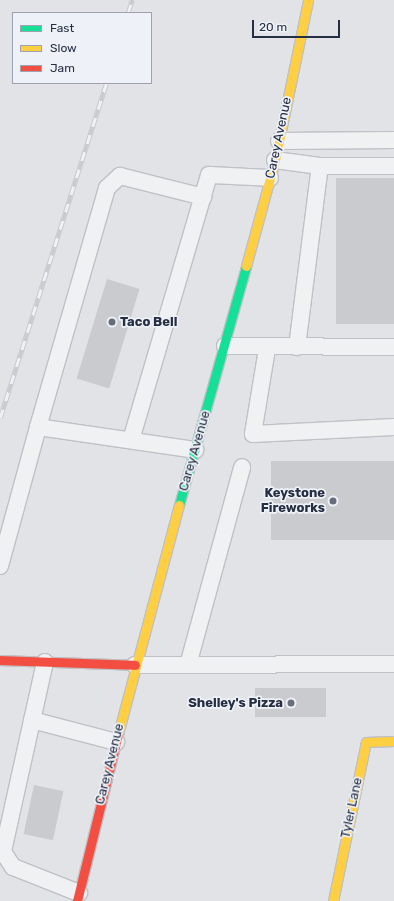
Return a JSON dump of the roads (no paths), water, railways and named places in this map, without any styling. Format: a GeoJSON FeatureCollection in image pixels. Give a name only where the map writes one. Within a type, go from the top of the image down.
{"type":"FeatureCollection","features":[{"type":"Feature","properties":{"kind":"main road","name":"Carey Avenue"},"geometry":{"type":"LineString","coordinates":[[78,897],[134,665],[225,346],[275,160],[308,0]]}},
{"type":"Feature","properties":{"kind":"main road"},"geometry":{"type":"LineString","coordinates":[[0,660],[134,665]]}},
{"type":"Feature","properties":{"kind":"main road","name":"Tyler Lane"},"geometry":{"type":"LineString","coordinates":[[333,901],[366,742],[394,741]]}},
{"type":"Feature","properties":{"kind":"lane"},"geometry":{"type":"LineString","coordinates":[[279,141],[394,140]]}},
{"type":"Feature","properties":{"kind":"lane"},"geometry":{"type":"LineString","coordinates":[[275,160],[320,166],[394,166]]}},
{"type":"Feature","properties":{"kind":"lane"},"geometry":{"type":"LineString","coordinates":[[297,347],[320,166]]}},
{"type":"Feature","properties":{"kind":"lane"},"geometry":{"type":"LineString","coordinates":[[131,440],[209,175],[270,178]]}},
{"type":"Feature","properties":{"kind":"lane"},"geometry":{"type":"LineString","coordinates":[[0,566],[38,427],[107,188],[120,176],[203,196]]}},
{"type":"Feature","properties":{"kind":"lane"},"geometry":{"type":"LineString","coordinates":[[225,346],[267,349],[297,347],[394,347]]}},
{"type":"Feature","properties":{"kind":"lane"},"geometry":{"type":"LineString","coordinates":[[267,349],[253,434],[394,427]]}},
{"type":"Feature","properties":{"kind":"lane"},"geometry":{"type":"LineString","coordinates":[[38,427],[195,450]]}},
{"type":"Feature","properties":{"kind":"lane"},"geometry":{"type":"LineString","coordinates":[[188,664],[242,467]]}},
{"type":"Feature","properties":{"kind":"lane"},"geometry":{"type":"LineString","coordinates":[[45,662],[3,852],[13,867],[78,897]]}},
{"type":"Feature","properties":{"kind":"lane"},"geometry":{"type":"LineString","coordinates":[[134,665],[394,664]]}},
{"type":"Feature","properties":{"kind":"lane"},"geometry":{"type":"LineString","coordinates":[[32,720],[116,742]]}},
{"type":"Feature","properties":{"kind":"railway"},"geometry":{"type":"LineString","coordinates":[[128,12],[132,0]]}},
{"type":"Feature","properties":{"kind":"railway"},"geometry":{"type":"LineString","coordinates":[[0,418],[106,84]]}},
{"type":"Feature","properties":{"kind":"place","name":"Taco Bell"},"geometry":{"type":"Point","coordinates":[112,322]}},
{"type":"Feature","properties":{"kind":"place","name":"Keystone Fireworks"},"geometry":{"type":"Point","coordinates":[333,501]}},
{"type":"Feature","properties":{"kind":"place","name":"Shelley's Pizza"},"geometry":{"type":"Point","coordinates":[291,703]}}]}
